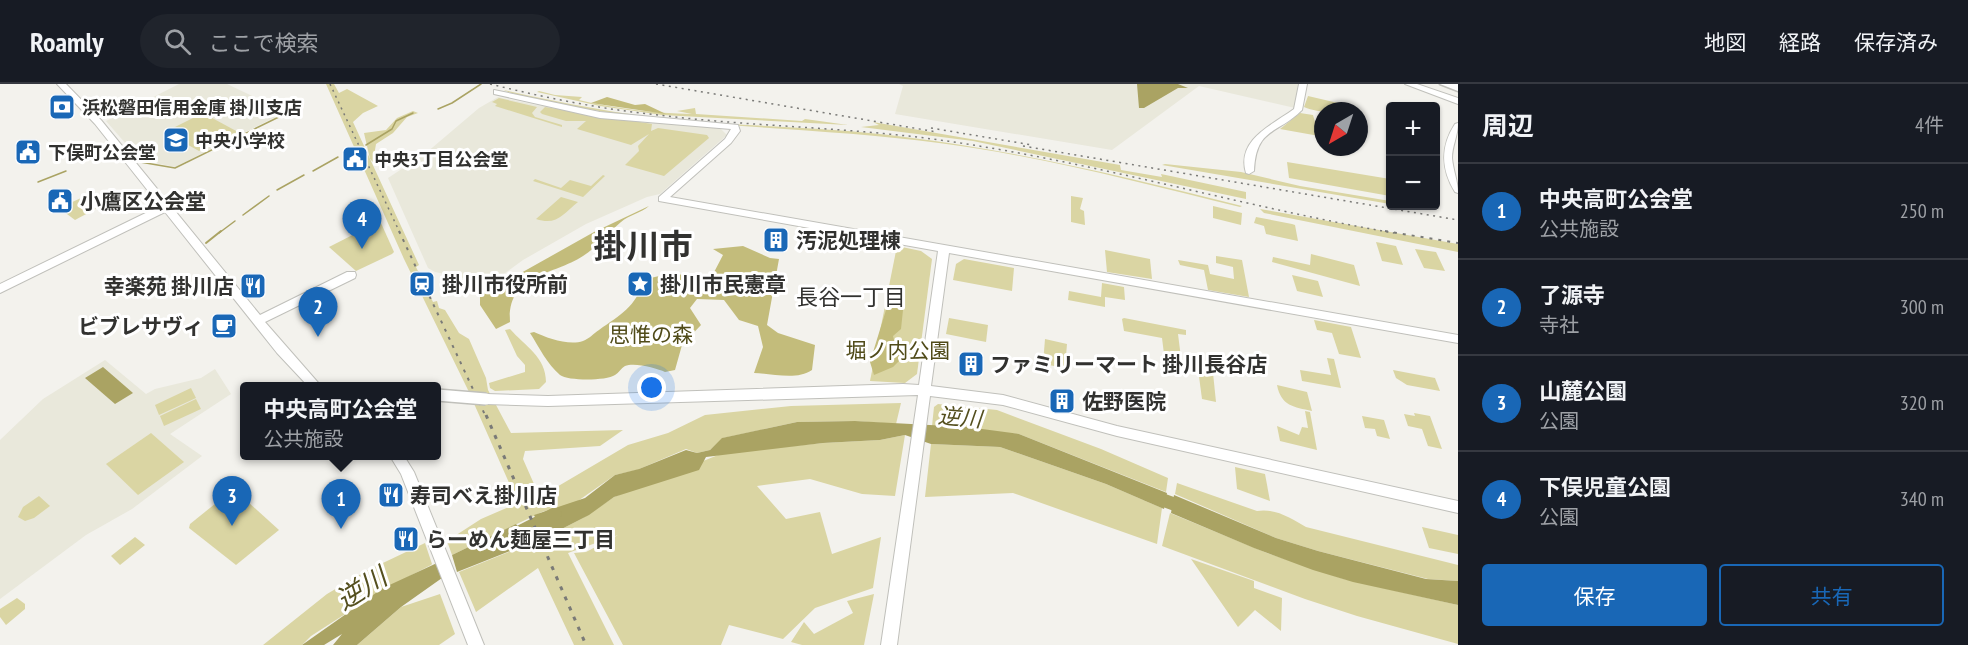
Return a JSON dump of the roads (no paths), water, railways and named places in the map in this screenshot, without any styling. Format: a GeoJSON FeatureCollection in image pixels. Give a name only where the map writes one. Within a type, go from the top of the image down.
{"type":"FeatureCollection","features":[{"type":"Feature","properties":{"kind":"highway"},"geometry":{"type":"LineString","coordinates":[[1446,84],[1458,88]]}},
{"type":"Feature","properties":{"kind":"street"},"geometry":{"type":"LineString","coordinates":[[61,84],[98,122],[258,321],[310,382]]}},
{"type":"Feature","properties":{"kind":"street"},"geometry":{"type":"LineString","coordinates":[[1249,171],[1249,154],[1253,143],[1298,110],[1303,84]]}},
{"type":"Feature","properties":{"kind":"street"},"geometry":{"type":"LineString","coordinates":[[1409,84],[1458,101]]}},
{"type":"Feature","properties":{"kind":"street"},"geometry":{"type":"LineString","coordinates":[[497,92],[600,115],[735,127],[736,131],[728,141],[662,198],[1458,339]]}},
{"type":"Feature","properties":{"kind":"street"},"geometry":{"type":"LineString","coordinates":[[1458,126],[1451,136],[1447,156],[1451,178],[1458,190]]}},
{"type":"Feature","properties":{"kind":"street"},"geometry":{"type":"LineString","coordinates":[[0,289],[167,207]]}},
{"type":"Feature","properties":{"kind":"street"},"geometry":{"type":"LineString","coordinates":[[889,645],[944,249]]}},
{"type":"Feature","properties":{"kind":"street"},"geometry":{"type":"LineString","coordinates":[[258,321],[351,275]]}},
{"type":"Feature","properties":{"kind":"street"},"geometry":{"type":"LineString","coordinates":[[441,395],[548,401],[925,390],[1003,400],[1117,431],[1458,507]]}},
{"type":"Feature","properties":{"kind":"street"},"geometry":{"type":"LineString","coordinates":[[399,460],[476,645]]}},
{"type":"Feature","properties":{"kind":"waterway"},"geometry":{"type":"LineString","coordinates":[[438,109],[452,103],[481,84]]}},
{"type":"Feature","properties":{"kind":"waterway"},"geometry":{"type":"LineString","coordinates":[[140,162],[175,168],[287,113]]}},
{"type":"Feature","properties":{"kind":"waterway"},"geometry":{"type":"LineString","coordinates":[[366,145],[392,129],[396,121],[413,113]]}},
{"type":"Feature","properties":{"kind":"waterway"},"geometry":{"type":"LineString","coordinates":[[346,153],[353,150]]}},
{"type":"Feature","properties":{"kind":"waterway"},"geometry":{"type":"LineString","coordinates":[[313,171],[338,157]]}},
{"type":"Feature","properties":{"kind":"waterway"},"geometry":{"type":"LineString","coordinates":[[38,182],[66,171]]}},
{"type":"Feature","properties":{"kind":"waterway"},"geometry":{"type":"LineString","coordinates":[[277,190],[304,175]]}},
{"type":"Feature","properties":{"kind":"waterway"},"geometry":{"type":"LineString","coordinates":[[243,215],[269,196]]}},
{"type":"Feature","properties":{"kind":"waterway"},"geometry":{"type":"LineString","coordinates":[[219,233],[235,221]]}},
{"type":"Feature","properties":{"kind":"waterway"},"geometry":{"type":"LineString","coordinates":[[206,243],[221,231]]}},
{"type":"Feature","properties":{"kind":"waterway","name":"逆川"},"geometry":{"type":"LineString","coordinates":[[1149,495],[1190,510]]}},
{"type":"Feature","properties":{"kind":"waterway","name":"逆川"},"geometry":{"type":"LineString","coordinates":[[505,540],[554,514]]}},
{"type":"Feature","properties":{"kind":"railway"},"geometry":{"type":"LineString","coordinates":[[330,84],[400,233]]}},
{"type":"Feature","properties":{"kind":"railway"},"geometry":{"type":"LineString","coordinates":[[490,84],[637,113],[911,136],[1003,150],[1394,233]]}},
{"type":"Feature","properties":{"kind":"railway"},"geometry":{"type":"LineString","coordinates":[[656,84],[937,132]]}},
{"type":"Feature","properties":{"kind":"railway"},"geometry":{"type":"LineString","coordinates":[[931,128],[1032,145]]}},
{"type":"Feature","properties":{"kind":"railway"},"geometry":{"type":"LineString","coordinates":[[1023,146],[1458,220]]}},
{"type":"Feature","properties":{"kind":"railway"},"geometry":{"type":"LineString","coordinates":[[399,231],[486,417]]}},
{"type":"Feature","properties":{"kind":"railway"},"geometry":{"type":"LineString","coordinates":[[1385,231],[1458,243]]}},
{"type":"Feature","properties":{"kind":"railway"},"geometry":{"type":"LineString","coordinates":[[486,415],[586,645]]}},
{"type":"Feature","properties":{"kind":"place","name":"浜松磐田信用金庫 掛川支店"},"geometry":{"type":"Point","coordinates":[62,107]}},
{"type":"Feature","properties":{"kind":"place","name":"中央小学校"},"geometry":{"type":"Point","coordinates":[176,140]}},
{"type":"Feature","properties":{"kind":"place","name":"下俣町公会堂"},"geometry":{"type":"Point","coordinates":[28,152]}},
{"type":"Feature","properties":{"kind":"place","name":"中央3丁目公会堂"},"geometry":{"type":"Point","coordinates":[355,159]}},
{"type":"Feature","properties":{"kind":"place","name":"小鷹区公会堂"},"geometry":{"type":"Point","coordinates":[60,201]}},
{"type":"Feature","properties":{"kind":"place","name":"汚泥処理棟"},"geometry":{"type":"Point","coordinates":[776,240]}},
{"type":"Feature","properties":{"kind":"place","name":"下俣児童公園"},"geometry":{"type":"Point","coordinates":[362,249]}},
{"type":"Feature","properties":{"kind":"place","name":"掛川市役所前"},"geometry":{"type":"Point","coordinates":[422,284]}},
{"type":"Feature","properties":{"kind":"place","name":"掛川市民憲章"},"geometry":{"type":"Point","coordinates":[640,284]}},
{"type":"Feature","properties":{"kind":"place","name":"幸楽苑 掛川店"},"geometry":{"type":"Point","coordinates":[253,286]}},
{"type":"Feature","properties":{"kind":"place","name":"ビブレサヴィ"},"geometry":{"type":"Point","coordinates":[224,326]}},
{"type":"Feature","properties":{"kind":"place","name":"了源寺"},"geometry":{"type":"Point","coordinates":[318,337]}},
{"type":"Feature","properties":{"kind":"place","name":"ファミリーマート 掛川長谷店"},"geometry":{"type":"Point","coordinates":[971,364]}},
{"type":"Feature","properties":{"kind":"place","name":"佐野医院"},"geometry":{"type":"Point","coordinates":[1062,401]}},
{"type":"Feature","properties":{"kind":"place","name":"寿司べえ掛川店"},"geometry":{"type":"Point","coordinates":[391,495]}},
{"type":"Feature","properties":{"kind":"place","name":"山麓公園"},"geometry":{"type":"Point","coordinates":[232,526]}},
{"type":"Feature","properties":{"kind":"place","name":"中央高町公会堂"},"geometry":{"type":"Point","coordinates":[341,529]}},
{"type":"Feature","properties":{"kind":"place","name":"らーめん麺屋三丁目"},"geometry":{"type":"Point","coordinates":[406,539]}},
{"type":"Feature","properties":{"kind":"district","name":"掛川市"},"geometry":{"type":"Point","coordinates":[643,245]}},
{"type":"Feature","properties":{"kind":"district","name":"長谷一丁目"},"geometry":{"type":"Point","coordinates":[851,297]}},
{"type":"Feature","properties":{"kind":"park label","name":"思惟の森"},"geometry":{"type":"Point","coordinates":[651,334]}},
{"type":"Feature","properties":{"kind":"park label","name":"堀ノ内公園"},"geometry":{"type":"Point","coordinates":[898,350]}}]}
